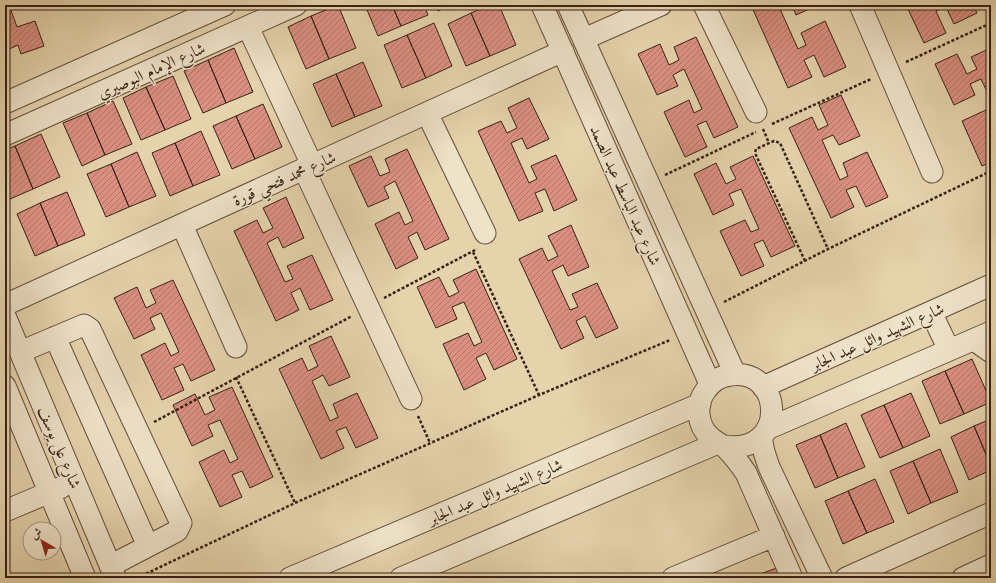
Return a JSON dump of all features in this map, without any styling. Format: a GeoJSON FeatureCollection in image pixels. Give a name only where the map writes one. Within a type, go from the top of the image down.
{"type":"FeatureCollection","features":[{"type":"Feature","properties":{"kind":"street","name":"شارع الإمام البوصيري"},"geometry":{"type":"LineString","coordinates":[[5,103],[225,5]]}},
{"type":"Feature","properties":{"kind":"street","name":"شارع الإمام البوصيري"},"geometry":{"type":"LineString","coordinates":[[5,135],[296,5]]}},
{"type":"Feature","properties":{"kind":"street","name":"شارع عبد الباسط عبد الصمد"},"geometry":{"type":"LineString","coordinates":[[542,5],[710,384]]}},
{"type":"Feature","properties":{"kind":"street","name":"شارع عبد الباسط عبد الصمد"},"geometry":{"type":"LineString","coordinates":[[568,5],[735,374]]}},
{"type":"Feature","properties":{"kind":"street"},"geometry":{"type":"LineString","coordinates":[[584,39],[661,5]]}},
{"type":"Feature","properties":{"kind":"street"},"geometry":{"type":"LineString","coordinates":[[704,5],[756,112]]}},
{"type":"Feature","properties":{"kind":"street"},"geometry":{"type":"LineString","coordinates":[[860,5],[932,172]]}},
{"type":"Feature","properties":{"kind":"street"},"geometry":{"type":"LineString","coordinates":[[248,27],[368,307],[411,399]]}},
{"type":"Feature","properties":{"kind":"street","name":"شارع محمد فتحي قورة"},"geometry":{"type":"LineString","coordinates":[[5,305],[563,51]]}},
{"type":"Feature","properties":{"kind":"street"},"geometry":{"type":"LineString","coordinates":[[428,113],[485,233]]}},
{"type":"Feature","properties":{"kind":"street"},"geometry":{"type":"LineString","coordinates":[[182,225],[236,347]]}},
{"type":"Feature","properties":{"kind":"street","name":"شارع الشهيد وائل عبد الجابر"},"geometry":{"type":"LineString","coordinates":[[763,387],[991,285]]}},
{"type":"Feature","properties":{"kind":"street"},"geometry":{"type":"LineString","coordinates":[[931,312],[949,350]]}},
{"type":"Feature","properties":{"kind":"street","name":"شارع على يوسف"},"geometry":{"type":"LineString","coordinates":[[5,316],[113,572]]}},
{"type":"Feature","properties":{"kind":"street"},"geometry":{"type":"LineString","coordinates":[[20,352],[84,325],[90,329],[181,523],[177,531],[148,546],[113,572]]}},
{"type":"Feature","properties":{"kind":"street"},"geometry":{"type":"LineString","coordinates":[[401,578],[721,445],[734,448],[743,447],[753,443],[764,433],[982,336],[991,352]]}},
{"type":"Feature","properties":{"kind":"street"},"geometry":{"type":"LineString","coordinates":[[55,337],[148,546]]}},
{"type":"Feature","properties":{"kind":"street"},"geometry":{"type":"LineString","coordinates":[[792,578],[746,473],[736,458],[710,437],[703,429],[699,419],[700,404],[705,391],[710,384],[722,377],[735,374],[755,380],[763,387],[769,396],[772,406],[772,417],[764,433],[764,452],[769,467],[822,578]]}},
{"type":"Feature","properties":{"kind":"street","name":"شارع على يوسف"},"geometry":{"type":"LineString","coordinates":[[5,386],[85,578]]}},
{"type":"Feature","properties":{"kind":"street","name":"شارع الشهيد وائل عبد الجابر"},"geometry":{"type":"LineString","coordinates":[[290,578],[700,404]]}},
{"type":"Feature","properties":{"kind":"street"},"geometry":{"type":"LineString","coordinates":[[5,511],[74,482]]}},
{"type":"Feature","properties":{"kind":"street"},"geometry":{"type":"LineString","coordinates":[[846,578],[991,512]]}},
{"type":"Feature","properties":{"kind":"street"},"geometry":{"type":"LineString","coordinates":[[673,578],[774,536]]}},
{"type":"Feature","properties":{"kind":"street"},"geometry":{"type":"LineString","coordinates":[[963,578],[991,565]]}},
{"type":"Feature","properties":{"kind":"path"},"geometry":{"type":"LineString","coordinates":[[987,5],[991,14]]}},
{"type":"Feature","properties":{"kind":"path"},"geometry":{"type":"LineString","coordinates":[[649,183],[991,23]]}},
{"type":"Feature","properties":{"kind":"path"},"geometry":{"type":"LineString","coordinates":[[805,261],[755,153],[756,149],[774,141],[780,143],[828,249]]}},
{"type":"Feature","properties":{"kind":"path"},"geometry":{"type":"LineString","coordinates":[[706,311],[828,249],[991,171]]}},
{"type":"Feature","properties":{"kind":"path"},"geometry":{"type":"LineString","coordinates":[[138,431],[236,377],[473,252],[539,395]]}},
{"type":"Feature","properties":{"kind":"path"},"geometry":{"type":"LineString","coordinates":[[137,578],[295,503],[539,395],[687,332]]}},
{"type":"Feature","properties":{"kind":"path"},"geometry":{"type":"LineString","coordinates":[[236,377],[295,503]]}},
{"type":"Feature","properties":{"kind":"path"},"geometry":{"type":"LineString","coordinates":[[411,399],[430,443]]}},
{"type":"Feature","properties":{"kind":"building"},"geometry":{"type":"Polygon","coordinates":[[[5,5],[9,5],[17,27],[35,21],[44,46],[21,54],[18,45],[5,51],[5,5]]]}},
{"type":"Feature","properties":{"kind":"building"},"geometry":{"type":"Polygon","coordinates":[[[338,5],[356,48],[329,59],[311,16],[338,5]]]}},
{"type":"Feature","properties":{"kind":"building"},"geometry":{"type":"Polygon","coordinates":[[[365,5],[392,5],[401,26],[378,36],[365,5]]]}},
{"type":"Feature","properties":{"kind":"building"},"geometry":{"type":"Polygon","coordinates":[[[392,5],[424,5],[428,15],[401,26],[392,5]]]}},
{"type":"Feature","properties":{"kind":"building"},"geometry":{"type":"Polygon","coordinates":[[[435,5],[451,5],[438,11],[435,5]]]}},
{"type":"Feature","properties":{"kind":"building"},"geometry":{"type":"Polygon","coordinates":[[[490,5],[499,5],[516,45],[490,56],[471,13],[490,5]]]}},
{"type":"Feature","properties":{"kind":"building"},"geometry":{"type":"Polygon","coordinates":[[[751,5],[789,5],[780,9],[798,49],[806,45],[801,33],[825,21],[846,67],[824,77],[814,55],[804,60],[812,77],[788,88],[751,5]]]}},
{"type":"Feature","properties":{"kind":"building"},"geometry":{"type":"Polygon","coordinates":[[[792,5],[818,5],[796,15],[792,5]]]}},
{"type":"Feature","properties":{"kind":"building"},"geometry":{"type":"Polygon","coordinates":[[[906,5],[973,5],[977,13],[954,24],[946,7],[936,11],[946,33],[924,43],[906,5]]]}},
{"type":"Feature","properties":{"kind":"building"},"geometry":{"type":"Polygon","coordinates":[[[471,13],[490,56],[466,66],[448,24],[471,13]]]}},
{"type":"Feature","properties":{"kind":"building"},"geometry":{"type":"Polygon","coordinates":[[[311,16],[329,59],[306,69],[288,27],[311,16]]]}},
{"type":"Feature","properties":{"kind":"building"},"geometry":{"type":"Polygon","coordinates":[[[434,23],[452,66],[426,78],[407,35],[434,23]]]}},
{"type":"Feature","properties":{"kind":"building"},"geometry":{"type":"Polygon","coordinates":[[[407,35],[426,78],[402,88],[384,45],[407,35]]]}},
{"type":"Feature","properties":{"kind":"building"},"geometry":{"type":"Polygon","coordinates":[[[696,37],[738,127],[714,138],[706,121],[697,125],[707,147],[685,157],[664,112],[689,100],[694,113],[702,109],[684,69],[673,75],[678,86],[657,95],[638,54],[660,44],[669,65],[679,60],[674,47],[696,37]]]}},
{"type":"Feature","properties":{"kind":"building"},"geometry":{"type":"Polygon","coordinates":[[[234,48],[253,92],[226,103],[208,60],[234,48]]]}},
{"type":"Feature","properties":{"kind":"building"},"geometry":{"type":"Polygon","coordinates":[[[991,48],[991,100],[981,79],[970,84],[975,95],[954,105],[935,64],[957,54],[967,74],[977,69],[971,57],[991,48]]]}},
{"type":"Feature","properties":{"kind":"building"},"geometry":{"type":"Polygon","coordinates":[[[208,60],[226,103],[203,113],[184,71],[208,60]]]}},
{"type":"Feature","properties":{"kind":"building"},"geometry":{"type":"Polygon","coordinates":[[[363,62],[382,106],[355,117],[336,74],[363,62]]]}},
{"type":"Feature","properties":{"kind":"building"},"geometry":{"type":"Polygon","coordinates":[[[336,74],[355,117],[332,127],[313,84],[336,74]]]}},
{"type":"Feature","properties":{"kind":"building"},"geometry":{"type":"Polygon","coordinates":[[[173,76],[191,119],[165,130],[146,87],[173,76]]]}},
{"type":"Feature","properties":{"kind":"building"},"geometry":{"type":"Polygon","coordinates":[[[146,87],[165,130],[141,140],[123,98],[146,87]]]}},
{"type":"Feature","properties":{"kind":"building"},"geometry":{"type":"Polygon","coordinates":[[[841,95],[860,136],[839,145],[833,135],[822,140],[840,180],[848,176],[843,163],[867,152],[888,197],[866,207],[856,186],[846,190],[854,207],[831,218],[789,128],[812,117],[818,130],[828,125],[819,105],[841,95]]]}},
{"type":"Feature","properties":{"kind":"building"},"geometry":{"type":"Polygon","coordinates":[[[529,98],[549,139],[527,149],[522,138],[511,143],[529,183],[537,179],[531,166],[556,155],[577,200],[554,211],[545,189],[535,193],[543,211],[519,221],[478,131],[501,121],[507,133],[517,128],[508,108],[529,98]]]}},
{"type":"Feature","properties":{"kind":"building"},"geometry":{"type":"Polygon","coordinates":[[[113,101],[132,144],[105,155],[87,113],[113,101]]]}},
{"type":"Feature","properties":{"kind":"building"},"geometry":{"type":"Polygon","coordinates":[[[263,104],[282,147],[255,159],[236,116],[263,104]]]}},
{"type":"Feature","properties":{"kind":"building"},"geometry":{"type":"Polygon","coordinates":[[[986,110],[991,121],[991,162],[982,166],[962,121],[986,110]]]}},
{"type":"Feature","properties":{"kind":"building"},"geometry":{"type":"Polygon","coordinates":[[[87,113],[105,155],[82,166],[63,123],[87,113]]]}},
{"type":"Feature","properties":{"kind":"building"},"geometry":{"type":"Polygon","coordinates":[[[236,116],[255,159],[232,169],[213,126],[236,116]]]}},
{"type":"Feature","properties":{"kind":"building"},"geometry":{"type":"Polygon","coordinates":[[[201,131],[220,175],[193,186],[175,143],[201,131]]]}},
{"type":"Feature","properties":{"kind":"building"},"geometry":{"type":"Polygon","coordinates":[[[41,134],[60,177],[33,189],[15,146],[41,134]]]}},
{"type":"Feature","properties":{"kind":"building"},"geometry":{"type":"Polygon","coordinates":[[[175,143],[193,186],[170,196],[152,153],[175,143]]]}},
{"type":"Feature","properties":{"kind":"building"},"geometry":{"type":"Polygon","coordinates":[[[15,146],[33,189],[10,199],[5,188],[5,150],[15,146]]]}},
{"type":"Feature","properties":{"kind":"building"},"geometry":{"type":"Polygon","coordinates":[[[407,149],[449,239],[425,250],[417,232],[408,237],[418,258],[396,269],[375,224],[399,212],[405,225],[413,221],[395,181],[384,187],[389,198],[368,207],[349,166],[371,156],[380,176],[390,172],[385,159],[407,149]]]}},
{"type":"Feature","properties":{"kind":"building"},"geometry":{"type":"Polygon","coordinates":[[[137,152],[156,196],[129,207],[111,164],[137,152]]]}},
{"type":"Feature","properties":{"kind":"building"},"geometry":{"type":"Polygon","coordinates":[[[753,156],[795,246],[771,257],[763,240],[754,244],[764,266],[741,276],[720,231],[745,220],[751,232],[759,229],[741,189],[729,194],[734,205],[713,215],[694,174],[716,163],[726,184],[736,179],[730,167],[753,156]]]}},
{"type":"Feature","properties":{"kind":"building"},"geometry":{"type":"Polygon","coordinates":[[[111,164],[129,207],[106,217],[87,174],[111,164]]]}},
{"type":"Feature","properties":{"kind":"building"},"geometry":{"type":"Polygon","coordinates":[[[67,192],[85,235],[58,246],[40,203],[67,192]]]}},
{"type":"Feature","properties":{"kind":"building"},"geometry":{"type":"Polygon","coordinates":[[[286,197],[304,238],[283,248],[278,237],[267,243],[285,282],[293,279],[287,266],[312,255],[333,300],[310,310],[300,288],[291,293],[299,310],[276,321],[234,231],[257,220],[263,233],[273,228],[263,208],[286,197]]]}},
{"type":"Feature","properties":{"kind":"building"},"geometry":{"type":"Polygon","coordinates":[[[40,203],[58,246],[35,256],[17,214],[40,203]]]}},
{"type":"Feature","properties":{"kind":"building"},"geometry":{"type":"Polygon","coordinates":[[[571,225],[589,267],[568,276],[563,265],[552,271],[570,310],[578,307],[572,294],[597,283],[618,328],[596,338],[585,316],[576,321],[584,338],[561,349],[519,259],[542,248],[548,261],[558,256],[548,236],[571,225]]]}},
{"type":"Feature","properties":{"kind":"building"},"geometry":{"type":"Polygon","coordinates":[[[476,269],[517,359],[494,370],[486,353],[476,358],[486,379],[464,390],[443,344],[468,333],[474,346],[482,342],[464,302],[452,307],[457,319],[436,328],[417,287],[439,277],[449,297],[459,292],[453,280],[476,269]]]}},
{"type":"Feature","properties":{"kind":"building"},"geometry":{"type":"Polygon","coordinates":[[[173,280],[215,370],[191,381],[183,364],[174,368],[184,390],[162,400],[141,355],[165,343],[171,356],[179,352],[161,313],[150,318],[155,329],[134,339],[114,298],[137,287],[146,308],[156,303],[150,290],[173,280]]]}},
{"type":"Feature","properties":{"kind":"building"},"geometry":{"type":"Polygon","coordinates":[[[331,336],[350,377],[329,386],[323,375],[312,381],[330,421],[338,417],[333,404],[357,393],[378,438],[356,448],[346,427],[336,431],[344,448],[321,459],[279,369],[302,358],[308,371],[318,366],[309,346],[331,336]]]}},
{"type":"Feature","properties":{"kind":"building"},"geometry":{"type":"Polygon","coordinates":[[[972,359],[991,402],[964,414],[945,371],[972,359]]]}},
{"type":"Feature","properties":{"kind":"building"},"geometry":{"type":"Polygon","coordinates":[[[945,371],[964,414],[940,424],[922,381],[945,371]]]}},
{"type":"Feature","properties":{"kind":"building"},"geometry":{"type":"Polygon","coordinates":[[[232,387],[273,477],[250,488],[242,471],[232,475],[242,497],[220,507],[199,462],[224,450],[230,463],[238,459],[220,420],[208,425],[213,436],[192,446],[173,405],[195,394],[205,415],[215,410],[209,397],[232,387]]]}},
{"type":"Feature","properties":{"kind":"building"},"geometry":{"type":"Polygon","coordinates":[[[911,393],[930,436],[903,448],[884,405],[911,393]]]}},
{"type":"Feature","properties":{"kind":"building"},"geometry":{"type":"Polygon","coordinates":[[[884,405],[903,448],[880,458],[861,415],[884,405]]]}},
{"type":"Feature","properties":{"kind":"building"},"geometry":{"type":"Polygon","coordinates":[[[991,419],[991,466],[974,426],[991,419]]]}},
{"type":"Feature","properties":{"kind":"building"},"geometry":{"type":"Polygon","coordinates":[[[846,423],[865,467],[838,478],[820,435],[846,423]]]}},
{"type":"Feature","properties":{"kind":"building"},"geometry":{"type":"Polygon","coordinates":[[[974,426],[991,466],[991,470],[969,480],[951,437],[974,426]]]}},
{"type":"Feature","properties":{"kind":"building"},"geometry":{"type":"Polygon","coordinates":[[[820,435],[838,478],[815,488],[796,445],[820,435]]]}},
{"type":"Feature","properties":{"kind":"building"},"geometry":{"type":"Polygon","coordinates":[[[940,449],[958,492],[931,503],[913,461],[940,449]]]}},
{"type":"Feature","properties":{"kind":"building"},"geometry":{"type":"Polygon","coordinates":[[[913,461],[931,503],[908,514],[890,471],[913,461]]]}},
{"type":"Feature","properties":{"kind":"building"},"geometry":{"type":"Polygon","coordinates":[[[875,479],[894,522],[867,533],[848,491],[875,479]]]}},
{"type":"Feature","properties":{"kind":"building"},"geometry":{"type":"Polygon","coordinates":[[[848,491],[867,533],[843,544],[825,501],[848,491]]]}},
{"type":"Feature","properties":{"kind":"building"},"geometry":{"type":"Polygon","coordinates":[[[787,564],[792,578],[750,578],[787,564]]]}}]}
